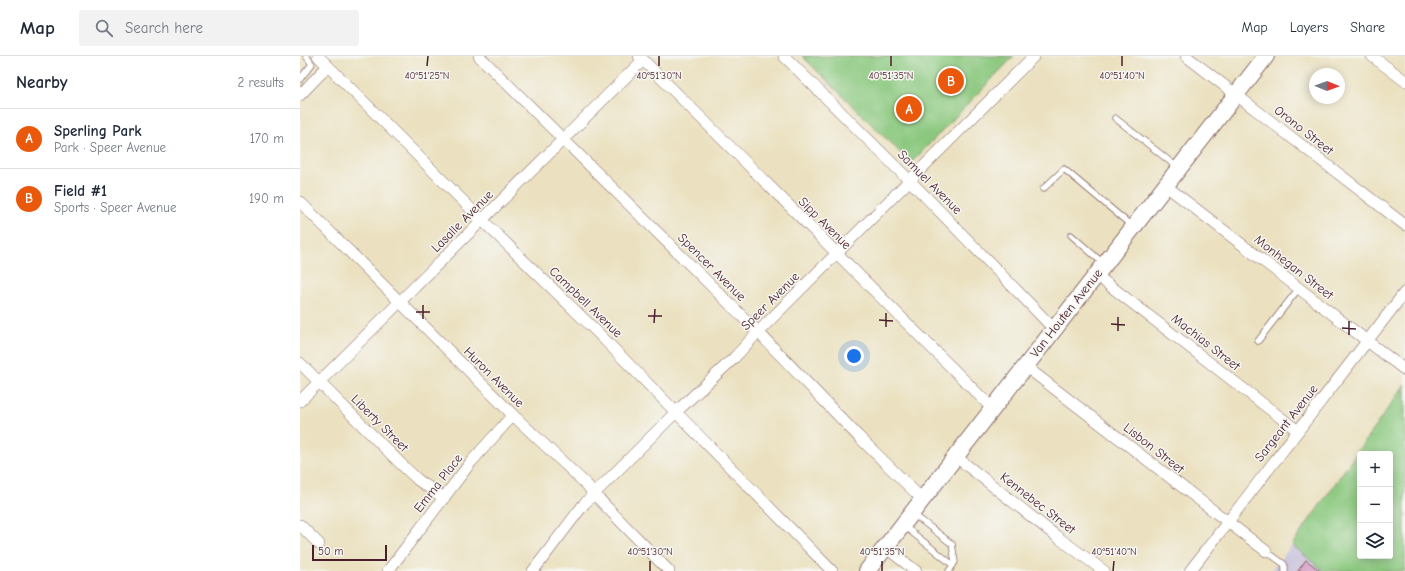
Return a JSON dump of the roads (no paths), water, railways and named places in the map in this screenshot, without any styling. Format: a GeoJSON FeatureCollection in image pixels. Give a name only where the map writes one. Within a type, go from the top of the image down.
{"type":"FeatureCollection","features":[{"type":"Feature","properties":{"kind":"main road","name":"Van Houten Avenue"},"geometry":{"type":"LineString","coordinates":[[867,571],[1266,56]]}},
{"type":"Feature","properties":{"kind":"street","name":"Campbell Avenue"},"geometry":{"type":"LineString","coordinates":[[318,56],[482,220],[596,331],[832,571]]}},
{"type":"Feature","properties":{"kind":"street","name":"Spencer Avenue"},"geometry":{"type":"LineString","coordinates":[[480,56],[758,332],[858,436],[922,499]]}},
{"type":"Feature","properties":{"kind":"street","name":"Samuel Avenue"},"geometry":{"type":"LineString","coordinates":[[784,56],[909,180],[1054,329]]}},
{"type":"Feature","properties":{"kind":"street","name":"Speer Avenue"},"geometry":{"type":"LineString","coordinates":[[533,571],[584,504],[676,412],[734,358],[758,332],[1034,56]]}},
{"type":"Feature","properties":{"kind":"street","name":"Orono Street"},"geometry":{"type":"LineString","coordinates":[[1186,56],[1405,225]]}},
{"type":"Feature","properties":{"kind":"street"},"geometry":{"type":"LineString","coordinates":[[1372,56],[1405,82]]}},
{"type":"Feature","properties":{"kind":"street","name":"Lasalle Avenue"},"geometry":{"type":"LineString","coordinates":[[300,402],[564,139],[641,58]]}},
{"type":"Feature","properties":{"kind":"street","name":"Sipp Avenue"},"geometry":{"type":"LineString","coordinates":[[641,58],[992,408]]}},
{"type":"Feature","properties":{"kind":"street"},"geometry":{"type":"LineString","coordinates":[[300,95],[328,66]]}},
{"type":"Feature","properties":{"kind":"street","name":"Monhegan Street"},"geometry":{"type":"LineString","coordinates":[[1166,186],[1405,370]]}},
{"type":"Feature","properties":{"kind":"street","name":"Huron Avenue"},"geometry":{"type":"LineString","coordinates":[[300,202],[513,415],[587,485],[669,571]]}},
{"type":"Feature","properties":{"kind":"street","name":"Machias Street"},"geometry":{"type":"LineString","coordinates":[[1100,270],[1298,432]]}},
{"type":"Feature","properties":{"kind":"street","name":"Sargeant Avenue"},"geometry":{"type":"LineString","coordinates":[[1190,571],[1405,292]]}},
{"type":"Feature","properties":{"kind":"street","name":"Liberty Street"},"geometry":{"type":"LineString","coordinates":[[300,364],[418,480],[444,498]]}},
{"type":"Feature","properties":{"kind":"street","name":"Lisbon Street"},"geometry":{"type":"LineString","coordinates":[[1025,366],[1266,551]]}},
{"type":"Feature","properties":{"kind":"street","name":"Emma Place"},"geometry":{"type":"LineString","coordinates":[[388,571],[471,462],[513,415]]}},
{"type":"Feature","properties":{"kind":"street","name":"Kennebec Street"},"geometry":{"type":"LineString","coordinates":[[955,456],[1056,536],[1104,571]]}},
{"type":"Feature","properties":{"kind":"street"},"geometry":{"type":"LineString","coordinates":[[300,525],[319,544]]}},
{"type":"Feature","properties":{"kind":"street"},"geometry":{"type":"LineString","coordinates":[[885,547],[916,571]]}},
{"type":"Feature","properties":{"kind":"lane"},"geometry":{"type":"LineString","coordinates":[[300,79],[312,64],[306,56]]}},
{"type":"Feature","properties":{"kind":"lane"},"geometry":{"type":"LineString","coordinates":[[1115,118],[1179,168]]}},
{"type":"Feature","properties":{"kind":"lane"},"geometry":{"type":"LineString","coordinates":[[1043,189],[1064,169],[1133,227]]}},
{"type":"Feature","properties":{"kind":"lane"},"geometry":{"type":"LineString","coordinates":[[1071,235],[1100,270]]}},
{"type":"Feature","properties":{"kind":"lane"},"geometry":{"type":"LineString","coordinates":[[1258,341],[1299,288]]}},
{"type":"Feature","properties":{"kind":"lane"},"geometry":{"type":"LineString","coordinates":[[912,512],[952,544],[955,562],[949,571]]}},
{"type":"Feature","properties":{"kind":"lane"},"geometry":{"type":"LineString","coordinates":[[902,525],[953,565]]}},
{"type":"Feature","properties":{"kind":"lane"},"geometry":{"type":"LineString","coordinates":[[1266,551],[1284,564],[1285,571]]}},
{"type":"Feature","properties":{"kind":"place","name":"Field #1"},"geometry":{"type":"Point","coordinates":[951,81]}},
{"type":"Feature","properties":{"kind":"place","name":"Sperling Park"},"geometry":{"type":"Point","coordinates":[909,109]}}]}
